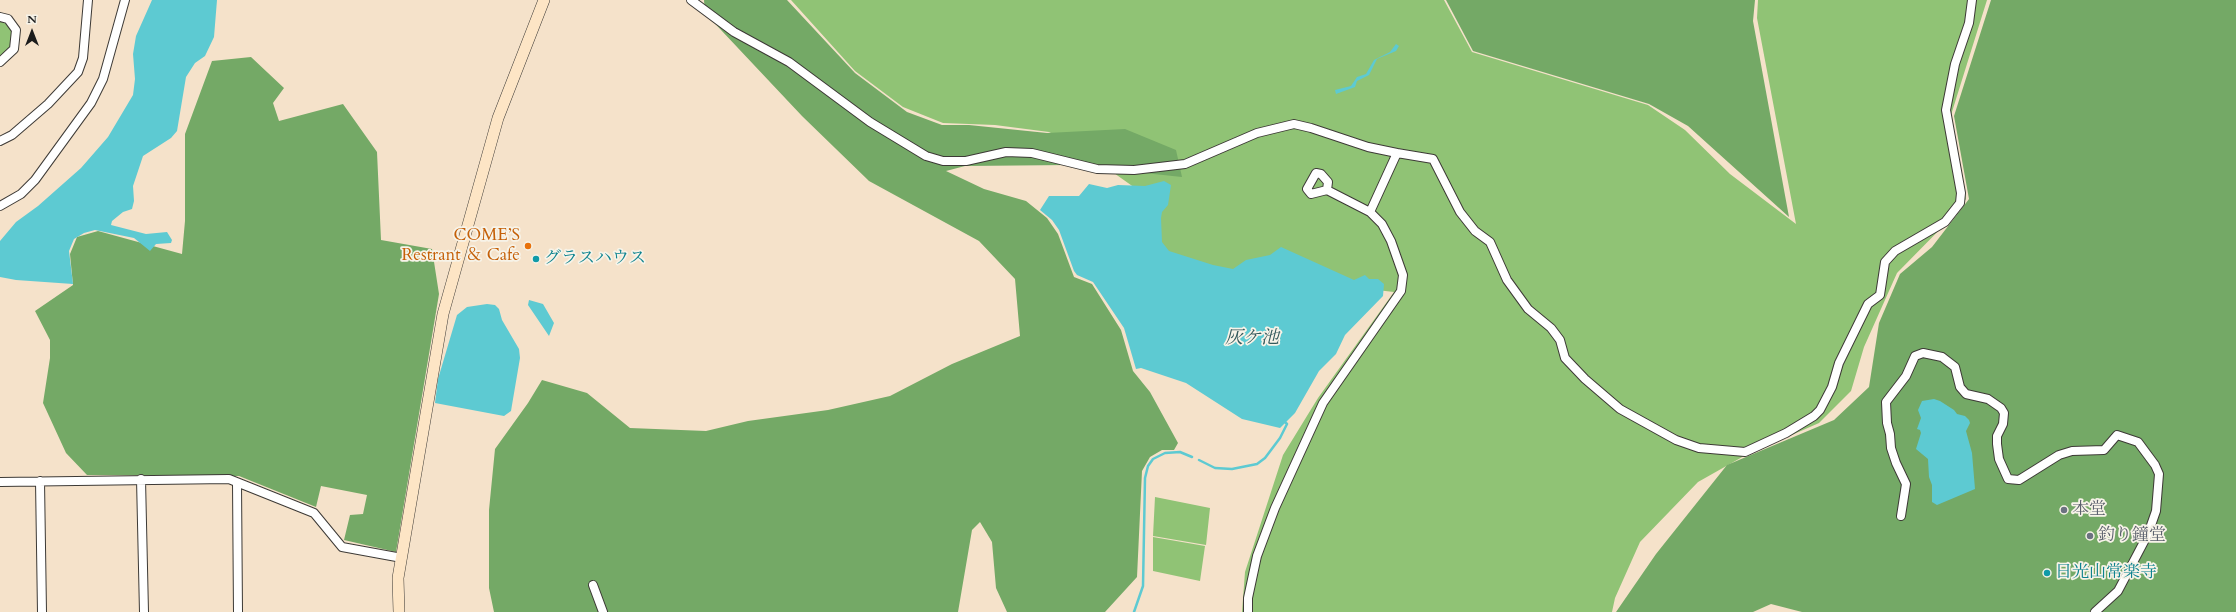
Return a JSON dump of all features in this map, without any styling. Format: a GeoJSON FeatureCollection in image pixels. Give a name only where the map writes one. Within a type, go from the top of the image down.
{"type":"FeatureCollection","features":[{"type":"Feature","properties":{"kind":"street"},"geometry":{"type":"LineString","coordinates":[[0,141],[12,135],[48,104],[78,72],[83,58],[88,0]]}},
{"type":"Feature","properties":{"kind":"street"},"geometry":{"type":"LineString","coordinates":[[0,206],[21,194],[35,180],[91,103],[103,79],[125,0]]}},
{"type":"Feature","properties":{"kind":"street"},"geometry":{"type":"LineString","coordinates":[[399,612],[398,578],[443,314],[498,118],[543,4],[552,0]]}},
{"type":"Feature","properties":{"kind":"street"},"geometry":{"type":"LineString","coordinates":[[691,0],[734,32],[789,62],[870,122],[926,156],[943,161],[966,161],[1006,152],[1032,153],[1097,169],[1134,170],[1185,164],[1257,133],[1294,124],[1368,148],[1433,159],[1460,212],[1475,231],[1490,242],[1507,280],[1528,309],[1551,328],[1560,340],[1565,358],[1608,399],[1636,419],[1685,444],[1727,452],[1745,452],[1786,433],[1814,416],[1820,410],[1832,387],[1839,363],[1868,304],[1880,295],[1885,262],[1895,250],[1945,222],[1960,203],[1961,193],[1946,110],[1955,64],[1968,23],[1972,0]]}},
{"type":"Feature","properties":{"kind":"street"},"geometry":{"type":"LineString","coordinates":[[0,17],[8,19],[16,30],[14,49],[0,62]]}},
{"type":"Feature","properties":{"kind":"street"},"geometry":{"type":"LineString","coordinates":[[1370,212],[1397,153]]}},
{"type":"Feature","properties":{"kind":"street"},"geometry":{"type":"LineString","coordinates":[[1248,612],[1248,598],[1257,556],[1275,508],[1323,403],[1401,291],[1403,275],[1391,241],[1382,224],[1370,212],[1327,190]]}},
{"type":"Feature","properties":{"kind":"street"},"geometry":{"type":"LineString","coordinates":[[1901,516],[1906,484],[1891,448],[1890,434],[1887,423],[1886,402],[1906,376],[1916,356],[1923,353],[1942,357],[1955,367],[1960,387],[1966,394],[1988,399],[2001,408],[2004,412],[2004,424],[1997,436],[1997,444],[1999,459],[2008,479],[2019,480],[2059,456],[2072,451],[2104,450],[2117,435],[2138,442],[2152,460],[2159,474],[2156,511],[2148,534],[2118,591],[2095,612]]}},
{"type":"Feature","properties":{"kind":"street"},"geometry":{"type":"LineString","coordinates":[[141,479],[144,612]]}},
{"type":"Feature","properties":{"kind":"street"},"geometry":{"type":"LineString","coordinates":[[0,482],[229,479],[314,513],[342,547],[402,558]]}},
{"type":"Feature","properties":{"kind":"street"},"geometry":{"type":"LineString","coordinates":[[40,481],[42,612]]}},
{"type":"Feature","properties":{"kind":"street"},"geometry":{"type":"LineString","coordinates":[[237,483],[238,612]]}},
{"type":"Feature","properties":{"kind":"street"},"geometry":{"type":"LineString","coordinates":[[593,586],[603,612]]}},
{"type":"Feature","properties":{"kind":"green space"},"geometry":{"type":"Polygon","coordinates":[[[704,0],[787,0],[855,73],[907,112],[942,125],[969,125],[1047,133],[1125,129],[1176,150],[1182,177],[1069,165],[965,166],[946,171],[984,189],[1026,201],[1047,218],[1058,234],[1074,277],[1092,284],[1121,330],[1133,371],[1150,392],[1178,443],[1174,450],[1162,450],[1150,457],[1142,471],[1137,577],[1105,612],[1007,612],[996,588],[992,542],[980,522],[972,530],[958,612],[494,612],[489,588],[489,510],[495,449],[528,403],[542,380],[587,393],[630,428],[706,431],[748,421],[828,410],[890,396],[952,364],[1020,336],[1015,279],[979,241],[869,181],[802,116],[705,13],[704,0]]]}},
{"type":"Feature","properties":{"kind":"green space"},"geometry":{"type":"Polygon","coordinates":[[[791,0],[1444,0],[1472,52],[1648,105],[1685,130],[1730,174],[1796,224],[1757,18],[1758,0],[1987,0],[1951,115],[1966,199],[1955,214],[1897,273],[1864,347],[1851,391],[1819,423],[1744,456],[1698,482],[1640,542],[1615,598],[1612,612],[1242,612],[1245,572],[1283,455],[1318,398],[1394,292],[1237,274],[1163,255],[1152,200],[1073,144],[1049,132],[995,125],[943,123],[903,107],[855,71],[791,0]]]}},
{"type":"Feature","properties":{"kind":"green space"},"geometry":{"type":"Polygon","coordinates":[[[1446,0],[1755,0],[1753,21],[1789,217],[1688,126],[1649,104],[1473,51],[1446,0]]]}},
{"type":"Feature","properties":{"kind":"green space"},"geometry":{"type":"Polygon","coordinates":[[[1991,0],[2236,0],[2236,612],[1802,612],[1771,604],[1753,612],[1616,612],[1656,554],[1727,465],[1834,420],[1869,387],[1879,323],[1900,274],[1932,247],[1969,199],[1954,116],[1991,0]]]}},
{"type":"Feature","properties":{"kind":"green space"},"geometry":{"type":"Polygon","coordinates":[[[0,20],[7,22],[14,35],[12,47],[0,59],[0,20]]]}},
{"type":"Feature","properties":{"kind":"green space"},"geometry":{"type":"Polygon","coordinates":[[[251,57],[284,88],[273,103],[279,121],[343,104],[377,152],[381,240],[432,249],[439,294],[396,552],[344,540],[350,515],[363,514],[367,495],[321,486],[316,507],[239,476],[87,475],[66,453],[43,403],[50,358],[50,340],[35,311],[73,285],[70,254],[77,237],[98,231],[182,254],[185,221],[185,134],[212,61],[251,57]]]}},
{"type":"Feature","properties":{"kind":"green space"},"geometry":{"type":"Polygon","coordinates":[[[1155,497],[1210,508],[1206,545],[1153,536],[1155,497]]]}},
{"type":"Feature","properties":{"kind":"green space"},"geometry":{"type":"Polygon","coordinates":[[[1153,537],[1205,546],[1200,581],[1153,571],[1153,537]]]}},
{"type":"Feature","properties":{"kind":"water"},"geometry":{"type":"Polygon","coordinates":[[[152,0],[217,0],[214,37],[205,56],[195,63],[186,77],[177,131],[171,138],[143,156],[133,186],[134,201],[132,209],[123,212],[112,221],[111,225],[146,234],[167,232],[172,240],[171,243],[156,244],[150,251],[134,238],[95,230],[84,233],[74,239],[69,251],[73,284],[16,280],[0,277],[0,241],[16,222],[38,206],[81,168],[108,137],[133,95],[135,79],[133,54],[136,36],[152,0]]]}},
{"type":"Feature","properties":{"kind":"water"},"geometry":{"type":"Polygon","coordinates":[[[1396,44],[1399,46],[1396,51],[1377,59],[1369,75],[1357,81],[1355,87],[1336,94],[1335,90],[1351,86],[1357,77],[1366,74],[1374,60],[1390,52],[1396,44]]]}},
{"type":"Feature","properties":{"kind":"water","name":"灰ケ池"},"geometry":{"type":"Polygon","coordinates":[[[1164,181],[1171,185],[1168,205],[1162,212],[1161,218],[1162,242],[1169,251],[1213,265],[1233,269],[1246,260],[1270,255],[1281,247],[1354,280],[1365,275],[1369,279],[1378,279],[1384,284],[1383,296],[1345,335],[1336,354],[1319,371],[1295,413],[1280,428],[1242,419],[1186,383],[1141,368],[1136,369],[1124,328],[1093,282],[1077,275],[1074,271],[1059,230],[1052,220],[1040,210],[1049,196],[1079,196],[1089,184],[1107,188],[1118,185],[1145,186],[1164,181]]]}},
{"type":"Feature","properties":{"kind":"water"},"geometry":{"type":"Polygon","coordinates":[[[529,300],[543,304],[554,323],[549,336],[528,305],[529,300]]]}},
{"type":"Feature","properties":{"kind":"water"},"geometry":{"type":"Polygon","coordinates":[[[487,304],[495,305],[499,309],[502,320],[519,349],[520,358],[511,411],[504,416],[435,403],[438,379],[457,315],[467,307],[487,304]]]}},
{"type":"Feature","properties":{"kind":"water"},"geometry":{"type":"Polygon","coordinates":[[[1934,399],[1954,410],[1957,414],[1965,416],[1969,420],[1970,423],[1966,431],[1972,453],[1975,489],[1937,505],[1932,502],[1932,485],[1929,477],[1928,459],[1916,449],[1921,433],[1920,430],[1917,429],[1921,418],[1918,410],[1922,401],[1934,399]]]}},
{"type":"Feature","properties":{"kind":"waterway"},"geometry":{"type":"LineString","coordinates":[[1199,460],[1215,468],[1232,469],[1257,464],[1265,458],[1280,438],[1287,424],[1284,421]]}},
{"type":"Feature","properties":{"kind":"waterway"},"geometry":{"type":"LineString","coordinates":[[1134,612],[1143,586],[1145,478],[1148,466],[1153,459],[1165,453],[1180,452],[1192,457]]}},
{"type":"Feature","properties":{"kind":"place","name":"COME’S Restrant ＆ Cafe"},"geometry":{"type":"Point","coordinates":[528,246]}},
{"type":"Feature","properties":{"kind":"place","name":"グラスハウス"},"geometry":{"type":"Point","coordinates":[536,259]}},
{"type":"Feature","properties":{"kind":"place","name":"本堂"},"geometry":{"type":"Point","coordinates":[2064,510]}},
{"type":"Feature","properties":{"kind":"place","name":"釣り鐘堂"},"geometry":{"type":"Point","coordinates":[2090,536]}},
{"type":"Feature","properties":{"kind":"place","name":"日光山常楽寺"},"geometry":{"type":"Point","coordinates":[2047,573]}}]}
